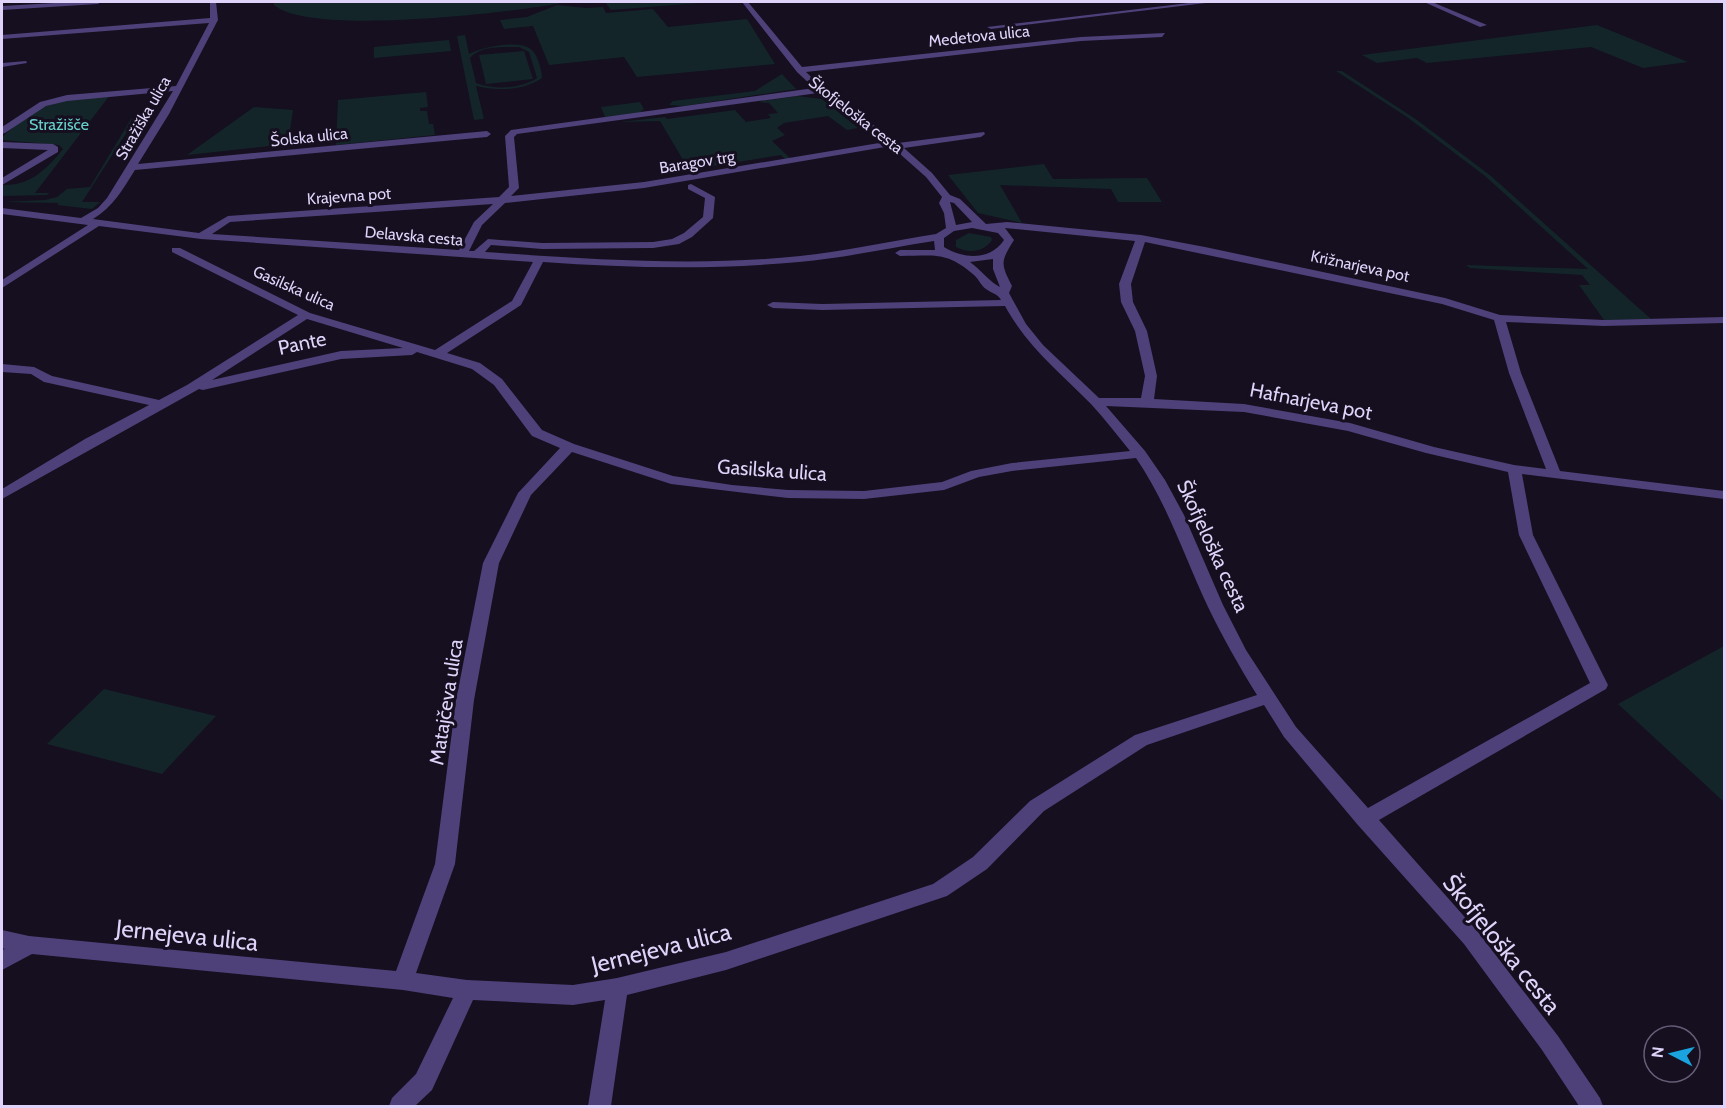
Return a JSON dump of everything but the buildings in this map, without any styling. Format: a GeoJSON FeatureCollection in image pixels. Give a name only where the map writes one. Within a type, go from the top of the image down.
{"type":"FeatureCollection","features":[{"type":"Feature","properties":{"kind":"street"},"geometry":{"type":"LineString","coordinates":[[2,8],[98,2]]}},
{"type":"Feature","properties":{"kind":"street"},"geometry":{"type":"LineString","coordinates":[[2,37],[214,20],[213,2]]}},
{"type":"Feature","properties":{"kind":"street","name":"Škofjeloška cesta"},"geometry":{"type":"LineString","coordinates":[[745,2],[800,70],[820,90],[834,98],[895,145],[929,175],[947,197],[957,201],[986,226],[1001,230],[1007,235],[1009,240],[1006,247],[999,253],[998,269],[1006,286],[1005,298]]}},
{"type":"Feature","properties":{"kind":"street"},"geometry":{"type":"LineString","coordinates":[[991,27],[1211,2]]}},
{"type":"Feature","properties":{"kind":"street"},"geometry":{"type":"LineString","coordinates":[[1427,2],[1483,25]]}},
{"type":"Feature","properties":{"kind":"street","name":"Stražiška ulica"},"geometry":{"type":"LineString","coordinates":[[85,220],[102,210],[133,167],[179,88],[214,20]]}},
{"type":"Feature","properties":{"kind":"street","name":"Medetova ulica"},"geometry":{"type":"LineString","coordinates":[[800,70],[1081,39],[1162,35]]}},
{"type":"Feature","properties":{"kind":"street"},"geometry":{"type":"LineString","coordinates":[[2,65],[23,63]]}},
{"type":"Feature","properties":{"kind":"street"},"geometry":{"type":"LineString","coordinates":[[2,131],[43,104],[67,98],[179,88]]}},
{"type":"Feature","properties":{"kind":"street"},"geometry":{"type":"LineString","coordinates":[[462,255],[478,224],[514,188],[509,136],[514,132],[820,90]]}},
{"type":"Feature","properties":{"kind":"street","name":"Šolska ulica"},"geometry":{"type":"LineString","coordinates":[[133,167],[487,134]]}},
{"type":"Feature","properties":{"kind":"street","name":"Baragov trg"},"geometry":{"type":"LineString","coordinates":[[503,200],[691,183],[895,145],[981,134]]}},
{"type":"Feature","properties":{"kind":"street"},"geometry":{"type":"LineString","coordinates":[[2,145],[53,147],[53,152],[2,182]]}},
{"type":"Feature","properties":{"kind":"street"},"geometry":{"type":"LineString","coordinates":[[475,256],[488,242],[542,246],[653,245],[675,242],[688,235],[708,218],[710,197],[691,183]]}},
{"type":"Feature","properties":{"kind":"street"},"geometry":{"type":"LineString","coordinates":[[947,197],[944,202],[949,213],[951,229],[939,237],[939,248],[958,258],[987,258],[999,253]]}},
{"type":"Feature","properties":{"kind":"street","name":"Krajevna pot"},"geometry":{"type":"LineString","coordinates":[[201,236],[228,219],[503,200]]}},
{"type":"Feature","properties":{"kind":"street","name":"Delavska cesta"},"geometry":{"type":"LineString","coordinates":[[2,211],[201,236],[539,260],[681,263],[826,256],[843,258],[908,252],[946,253]]}},
{"type":"Feature","properties":{"kind":"street"},"geometry":{"type":"LineString","coordinates":[[2,285],[99,222]]}},
{"type":"Feature","properties":{"kind":"street","name":"Križnarjeva pot"},"geometry":{"type":"LineString","coordinates":[[951,229],[972,225],[1007,225],[1141,238],[1445,301],[1499,318],[1604,323],[1725,320]]}},
{"type":"Feature","properties":{"kind":"street","name":"Delavska cesta"},"geometry":{"type":"LineString","coordinates":[[826,256],[848,249],[903,244],[939,237]]}},
{"type":"Feature","properties":{"kind":"street"},"geometry":{"type":"LineString","coordinates":[[1141,238],[1125,284],[1126,302],[1141,332],[1151,376],[1147,402]]}},
{"type":"Feature","properties":{"kind":"street","name":"Gasilska ulica"},"geometry":{"type":"LineString","coordinates":[[176,250],[306,315],[439,353],[476,366],[498,381],[537,433],[569,447],[671,480],[788,494],[864,495],[944,486],[976,474],[1012,467],[1140,454]]}},
{"type":"Feature","properties":{"kind":"street","name":"Škofjeloška cesta"},"geometry":{"type":"LineString","coordinates":[[958,258],[980,274],[990,287],[1005,298],[1039,348],[1096,402],[1140,454],[1158,480],[1177,515],[1215,606],[1238,651],[1290,732],[1364,819],[1471,938],[1550,1044],[1592,1107]]}},
{"type":"Feature","properties":{"kind":"street"},"geometry":{"type":"LineString","coordinates":[[439,353],[518,303],[539,260]]}},
{"type":"Feature","properties":{"kind":"street"},"geometry":{"type":"LineString","coordinates":[[773,305],[822,307],[1005,298]]}},
{"type":"Feature","properties":{"kind":"street","name":"Pante"},"geometry":{"type":"LineString","coordinates":[[2,495],[191,388],[306,315]]}},
{"type":"Feature","properties":{"kind":"street"},"geometry":{"type":"LineString","coordinates":[[1499,318],[1515,373],[1554,472]]}},
{"type":"Feature","properties":{"kind":"street","name":"Pante"},"geometry":{"type":"LineString","coordinates":[[191,388],[341,355],[422,350]]}},
{"type":"Feature","properties":{"kind":"street"},"geometry":{"type":"LineString","coordinates":[[2,368],[34,371],[48,379],[160,404]]}},
{"type":"Feature","properties":{"kind":"street","name":"Hafnarjeva pot"},"geometry":{"type":"LineString","coordinates":[[1096,402],[1147,402],[1244,408],[1340,425],[1514,469],[1554,472],[1725,495]]}},
{"type":"Feature","properties":{"kind":"street","name":"Matajčeva ulica"},"geometry":{"type":"LineString","coordinates":[[403,981],[445,864],[465,700],[491,563],[525,493],[569,447]]}},
{"type":"Feature","properties":{"kind":"street"},"geometry":{"type":"LineString","coordinates":[[1364,819],[1600,685],[1526,535],[1514,469]]}},
{"type":"Feature","properties":{"kind":"street","name":"Jernejeva ulica"},"geometry":{"type":"LineString","coordinates":[[2,939],[29,945],[403,981],[467,990],[573,994],[617,988],[726,961],[940,890],[980,863],[1037,806],[1141,740],[1267,698]]}},
{"type":"Feature","properties":{"kind":"street"},"geometry":{"type":"LineString","coordinates":[[2,961],[29,945]]}},
{"type":"Feature","properties":{"kind":"street"},"geometry":{"type":"LineString","coordinates":[[600,1107],[617,988]]}},
{"type":"Feature","properties":{"kind":"street"},"geometry":{"type":"LineString","coordinates":[[400,1107],[424,1082],[467,990]]}},
{"type":"Feature","properties":{"kind":"green space"},"geometry":{"type":"Polygon","coordinates":[[[274,2],[567,2],[462,16],[369,21],[328,19],[295,14],[274,5],[274,2]]]}},
{"type":"Feature","properties":{"kind":"green space"},"geometry":{"type":"Polygon","coordinates":[[[605,2],[712,2],[611,10],[605,2]]]}},
{"type":"Feature","properties":{"kind":"green space"},"geometry":{"type":"Polygon","coordinates":[[[557,5],[603,7],[606,13],[653,9],[668,27],[747,19],[775,64],[637,77],[624,57],[549,65],[533,26],[504,29],[500,20],[527,17],[557,5]]]}},
{"type":"Feature","properties":{"kind":"green space"},"geometry":{"type":"Polygon","coordinates":[[[1597,25],[1688,62],[1643,68],[1591,47],[1427,63],[1417,58],[1377,63],[1362,55],[1597,25]]]}},
{"type":"Feature","properties":{"kind":"green space"},"geometry":{"type":"Polygon","coordinates":[[[465,35],[469,54],[483,49],[502,45],[528,47],[537,57],[542,78],[519,88],[493,89],[476,86],[484,119],[474,120],[457,36],[465,35]],[[519,47],[489,48],[474,54],[470,58],[476,83],[491,87],[507,87],[530,82],[537,78],[529,52],[519,47]]]}},
{"type":"Feature","properties":{"kind":"green space"},"geometry":{"type":"Polygon","coordinates":[[[449,40],[451,51],[374,58],[374,47],[449,40]]]}},
{"type":"Feature","properties":{"kind":"green space"},"geometry":{"type":"Polygon","coordinates":[[[524,51],[533,79],[486,84],[479,55],[524,51]]]}},
{"type":"Feature","properties":{"kind":"green space"},"geometry":{"type":"Polygon","coordinates":[[[1336,71],[1342,71],[1417,120],[1491,176],[1651,319],[1604,320],[1579,285],[1590,285],[1582,275],[1470,268],[1466,265],[1588,269],[1485,176],[1407,117],[1336,71]]]}},
{"type":"Feature","properties":{"kind":"green space"},"geometry":{"type":"Polygon","coordinates":[[[782,74],[796,89],[684,106],[669,105],[673,101],[755,91],[782,74]]]}},
{"type":"Feature","properties":{"kind":"green space"},"geometry":{"type":"Polygon","coordinates":[[[426,92],[428,107],[420,108],[420,111],[427,111],[429,124],[433,124],[435,135],[336,145],[338,100],[426,92]]]}},
{"type":"Feature","properties":{"kind":"green space","name":"Stražišče"},"geometry":{"type":"Polygon","coordinates":[[[110,95],[35,193],[49,193],[47,195],[2,196],[2,185],[12,185],[29,180],[44,170],[63,149],[59,145],[2,140],[2,137],[27,116],[53,103],[110,95]]]}},
{"type":"Feature","properties":{"kind":"green space"},"geometry":{"type":"Polygon","coordinates":[[[797,96],[822,99],[858,128],[847,130],[828,116],[784,123],[777,128],[785,135],[772,141],[791,159],[786,160],[781,155],[689,170],[660,121],[620,122],[665,117],[667,119],[735,110],[746,122],[771,118],[768,114],[778,113],[769,103],[757,102],[797,96]]]}},
{"type":"Feature","properties":{"kind":"green space"},"geometry":{"type":"Polygon","coordinates":[[[640,102],[644,109],[639,113],[605,117],[601,107],[640,102]]]}},
{"type":"Feature","properties":{"kind":"green space"},"geometry":{"type":"Polygon","coordinates":[[[254,107],[293,110],[288,144],[187,155],[254,107]]]}},
{"type":"Feature","properties":{"kind":"green space"},"geometry":{"type":"Polygon","coordinates":[[[136,118],[82,202],[100,202],[92,209],[57,205],[59,203],[2,202],[45,200],[57,197],[67,189],[90,187],[131,119],[136,118]]]}},
{"type":"Feature","properties":{"kind":"green space"},"geometry":{"type":"Polygon","coordinates":[[[1044,164],[1053,179],[1147,178],[1162,202],[1118,202],[1111,189],[1000,185],[1022,223],[978,213],[948,175],[1044,164]]]}},
{"type":"Feature","properties":{"kind":"green space"},"geometry":{"type":"Polygon","coordinates":[[[969,233],[991,237],[992,240],[985,247],[976,251],[966,251],[956,247],[956,240],[969,233]]]}},
{"type":"Feature","properties":{"kind":"green space"},"geometry":{"type":"Polygon","coordinates":[[[1724,646],[1724,802],[1618,704],[1724,646]]]}},
{"type":"Feature","properties":{"kind":"green space"},"geometry":{"type":"Polygon","coordinates":[[[104,689],[216,716],[162,774],[47,744],[104,689]]]}}]}
